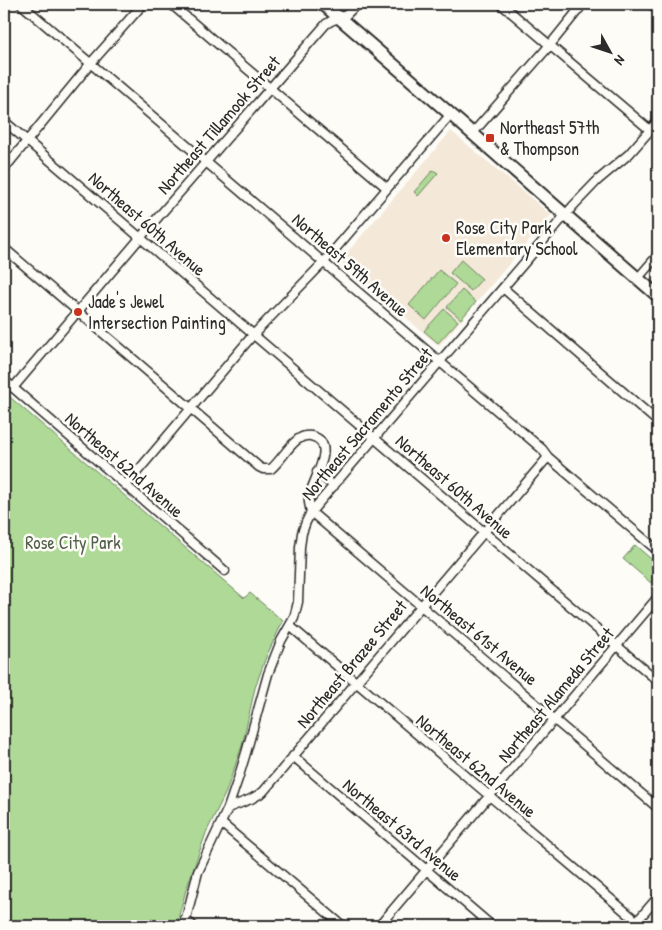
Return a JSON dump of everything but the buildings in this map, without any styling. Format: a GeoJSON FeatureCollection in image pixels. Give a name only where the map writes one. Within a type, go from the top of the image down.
{"type":"FeatureCollection","features":[{"type":"Feature","properties":{"kind":"main road"},"geometry":{"type":"LineString","coordinates":[[323,4],[658,296]]}},
{"type":"Feature","properties":{"kind":"street","name":"Northeast 59th Avenue"},"geometry":{"type":"LineString","coordinates":[[22,4],[542,449],[548,457],[658,551]]}},
{"type":"Feature","properties":{"kind":"street"},"geometry":{"type":"LineString","coordinates":[[4,169],[142,4]]}},
{"type":"Feature","properties":{"kind":"street"},"geometry":{"type":"LineString","coordinates":[[171,4],[387,188]]}},
{"type":"Feature","properties":{"kind":"street","name":"Northeast Tillamook Street"},"geometry":{"type":"LineString","coordinates":[[12,388],[326,24],[330,20],[346,15],[357,4]]}},
{"type":"Feature","properties":{"kind":"street"},"geometry":{"type":"LineString","coordinates":[[501,4],[650,130]]}},
{"type":"Feature","properties":{"kind":"street"},"geometry":{"type":"LineString","coordinates":[[472,134],[550,45],[583,4]]}},
{"type":"Feature","properties":{"kind":"street"},"geometry":{"type":"LineString","coordinates":[[651,4],[658,10]]}},
{"type":"Feature","properties":{"kind":"street"},"geometry":{"type":"LineString","coordinates":[[126,486],[254,335],[324,262],[451,114]]}},
{"type":"Feature","properties":{"kind":"street","name":"Northeast 60th Avenue"},"geometry":{"type":"LineString","coordinates":[[4,121],[658,680]]}},
{"type":"Feature","properties":{"kind":"street","name":"Northeast Sacramento Street"},"geometry":{"type":"LineString","coordinates":[[184,923],[198,872],[228,808],[246,753],[268,674],[281,641],[294,618],[298,602],[302,533],[311,512],[565,215],[586,192],[629,154],[658,121]]}},
{"type":"Feature","properties":{"kind":"street"},"geometry":{"type":"LineString","coordinates":[[4,248],[263,469],[271,469],[296,440],[304,436],[315,437],[323,444],[324,449],[309,498],[311,512]]}},
{"type":"Feature","properties":{"kind":"street"},"geometry":{"type":"LineString","coordinates":[[638,278],[658,255]]}},
{"type":"Feature","properties":{"kind":"street"},"geometry":{"type":"LineString","coordinates":[[503,288],[658,422]]}},
{"type":"Feature","properties":{"kind":"street","name":"Northeast 62nd Avenue"},"geometry":{"type":"LineString","coordinates":[[4,380],[225,572]]}},
{"type":"Feature","properties":{"kind":"street","name":"Northeast Brazee Street"},"geometry":{"type":"LineString","coordinates":[[228,808],[263,792],[548,457]]}},
{"type":"Feature","properties":{"kind":"street"},"geometry":{"type":"LineString","coordinates":[[318,472],[334,486]]}},
{"type":"Feature","properties":{"kind":"street","name":"Northeast 61st Avenue"},"geometry":{"type":"LineString","coordinates":[[311,512],[658,808]]}},
{"type":"Feature","properties":{"kind":"street","name":"Northeast Alameda Street"},"geometry":{"type":"LineString","coordinates":[[379,926],[658,597]]}},
{"type":"Feature","properties":{"kind":"street","name":"Northeast 62nd Avenue"},"geometry":{"type":"LineString","coordinates":[[290,626],[639,924]]}},
{"type":"Feature","properties":{"kind":"street","name":"Northeast 63rd Avenue"},"geometry":{"type":"LineString","coordinates":[[293,756],[492,926]]}},
{"type":"Feature","properties":{"kind":"street"},"geometry":{"type":"LineString","coordinates":[[221,823],[343,926]]}},
{"type":"Feature","properties":{"kind":"street"},"geometry":{"type":"LineString","coordinates":[[639,924],[658,897]]}},
{"type":"Feature","properties":{"kind":"street"},"geometry":{"type":"LineString","coordinates":[[184,923],[193,926]]}},
{"type":"Feature","properties":{"kind":"shaded area","name":"Rose City Park Elementary School"},"geometry":{"type":"Polygon","coordinates":[[[451,131],[551,215],[439,346],[340,261],[451,131]]]}},
{"type":"Feature","properties":{"kind":"green space"},"geometry":{"type":"Polygon","coordinates":[[[433,170],[438,173],[418,196],[414,192],[433,170]]]}},
{"type":"Feature","properties":{"kind":"green space"},"geometry":{"type":"Polygon","coordinates":[[[461,260],[482,279],[471,291],[450,273],[461,260]]]}},
{"type":"Feature","properties":{"kind":"green space"},"geometry":{"type":"Polygon","coordinates":[[[439,270],[456,284],[426,320],[409,305],[439,270]]]}},
{"type":"Feature","properties":{"kind":"green space"},"geometry":{"type":"Polygon","coordinates":[[[462,290],[476,302],[461,319],[447,307],[462,290]]]}},
{"type":"Feature","properties":{"kind":"green space"},"geometry":{"type":"Polygon","coordinates":[[[444,309],[458,321],[438,343],[424,331],[444,309]]]}},
{"type":"Feature","properties":{"kind":"green space","name":"Rose City Park"},"geometry":{"type":"Polygon","coordinates":[[[4,392],[244,598],[250,593],[283,621],[266,657],[255,688],[242,746],[226,792],[206,833],[186,890],[176,926],[4,926],[4,392]]]}},
{"type":"Feature","properties":{"kind":"green space"},"geometry":{"type":"Polygon","coordinates":[[[635,545],[658,565],[658,575],[651,583],[623,559],[635,545]]]}},
{"type":"Feature","properties":{"kind":"place","name":"Northeast 57th & Thompson"},"geometry":{"type":"Point","coordinates":[490,138]}},
{"type":"Feature","properties":{"kind":"place","name":"Rose City Park Elementary School"},"geometry":{"type":"Point","coordinates":[446,238]}},
{"type":"Feature","properties":{"kind":"place","name":"Jade's Jewel Intersection Painting"},"geometry":{"type":"Point","coordinates":[78,312]}}]}
